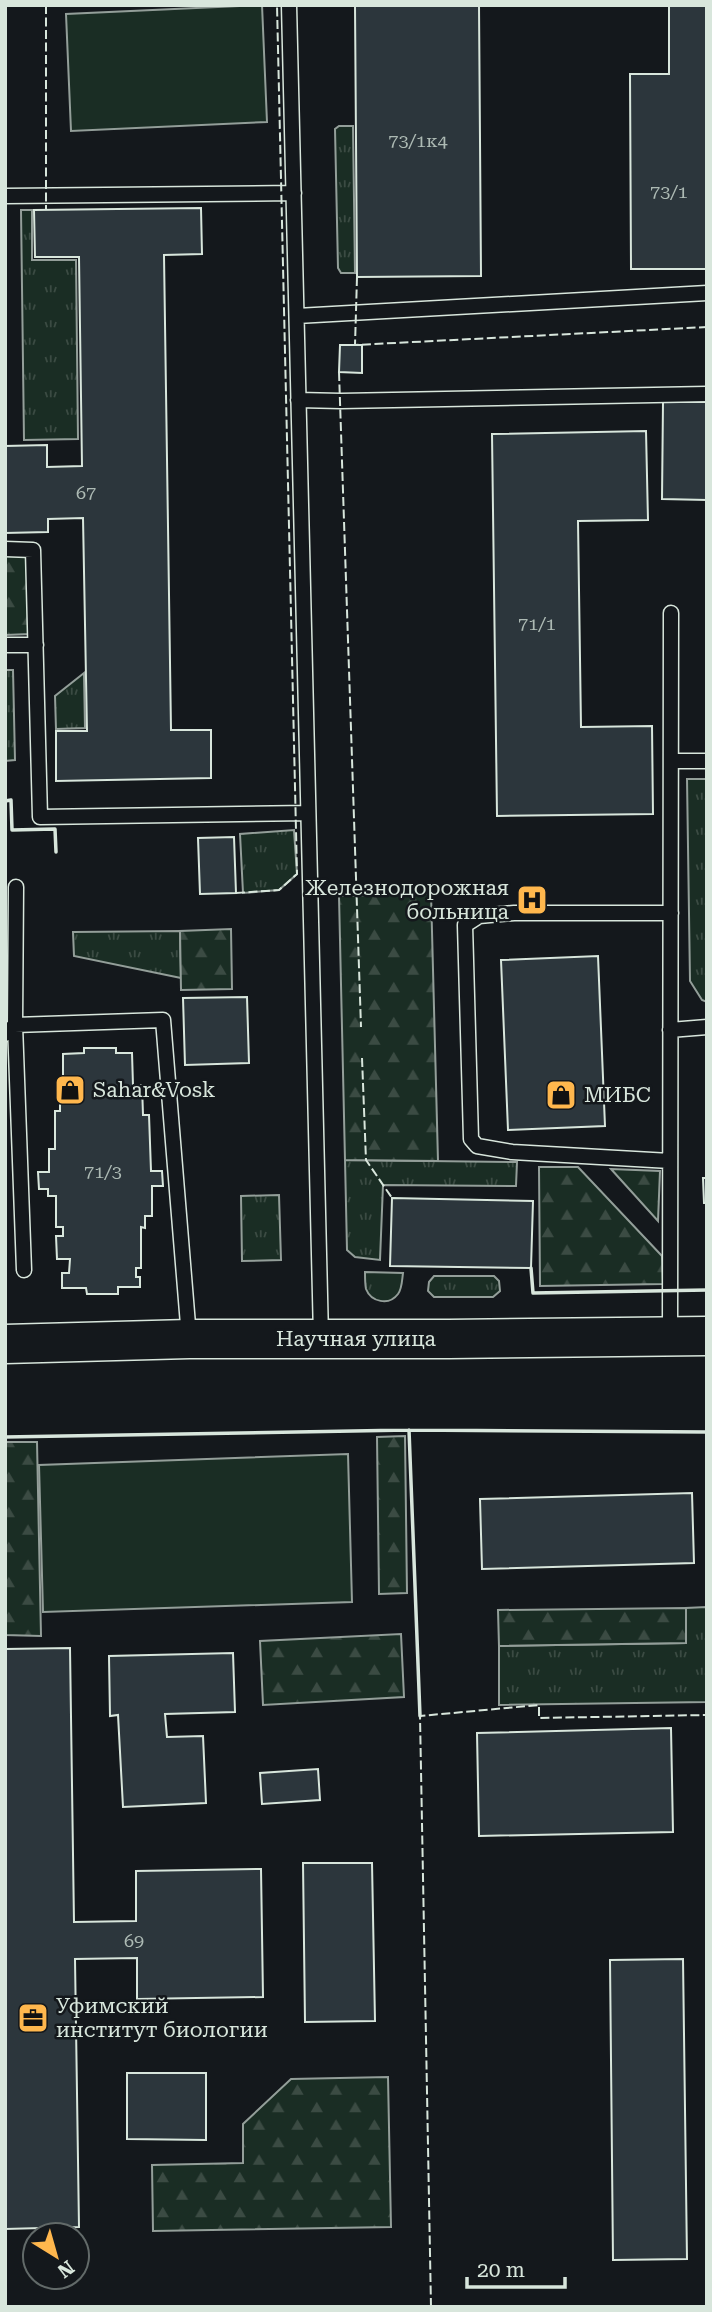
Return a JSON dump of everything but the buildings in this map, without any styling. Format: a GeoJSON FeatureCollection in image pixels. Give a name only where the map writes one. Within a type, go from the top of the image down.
{"type":"FeatureCollection","features":[{"type":"Feature","properties":{"kind":"street","name":"Научная улица"},"geometry":{"type":"LineString","coordinates":[[5,1344],[189,1339],[688,1336]]}},
{"type":"Feature","properties":{"kind":"lane"},"geometry":{"type":"LineString","coordinates":[[289,5],[321,1338]]}},
{"type":"Feature","properties":{"kind":"lane"},"geometry":{"type":"LineString","coordinates":[[5,196],[293,193]]}},
{"type":"Feature","properties":{"kind":"lane"},"geometry":{"type":"LineString","coordinates":[[297,316],[707,293]]}},
{"type":"Feature","properties":{"kind":"lane"},"geometry":{"type":"LineString","coordinates":[[298,400],[707,394]]}},
{"type":"Feature","properties":{"kind":"lane"},"geometry":{"type":"LineString","coordinates":[[5,550],[33,550],[40,817],[308,813]]}},
{"type":"Feature","properties":{"kind":"lane"},"geometry":{"type":"LineString","coordinates":[[671,613],[670,1161],[688,1336]]}},
{"type":"Feature","properties":{"kind":"lane"},"geometry":{"type":"LineString","coordinates":[[5,645],[36,645]]}},
{"type":"Feature","properties":{"kind":"lane"},"geometry":{"type":"LineString","coordinates":[[671,761],[707,761]]}},
{"type":"Feature","properties":{"kind":"lane"},"geometry":{"type":"LineString","coordinates":[[16,887],[10,1030],[24,1270]]}},
{"type":"Feature","properties":{"kind":"lane"},"geometry":{"type":"LineString","coordinates":[[670,1161],[512,1152],[477,1146],[471,1139],[466,925],[479,916],[514,913],[671,913]]}},
{"type":"Feature","properties":{"kind":"lane"},"geometry":{"type":"LineString","coordinates":[[10,1030],[163,1020],[189,1339]]}},
{"type":"Feature","properties":{"kind":"lane"},"geometry":{"type":"LineString","coordinates":[[670,1030],[707,1027]]}},
{"type":"Feature","properties":{"kind":"green space"},"geometry":{"type":"Polygon","coordinates":[[[262,5],[267,122],[71,131],[66,14],[262,5]]]}},
{"type":"Feature","properties":{"kind":"green space"},"geometry":{"type":"Polygon","coordinates":[[[339,126],[353,126],[355,273],[341,273],[338,268],[335,129],[339,126]]]}},
{"type":"Feature","properties":{"kind":"green space"},"geometry":{"type":"Polygon","coordinates":[[[21,210],[32,210],[32,260],[76,260],[78,439],[24,440],[21,210]]]}},
{"type":"Feature","properties":{"kind":"green space"},"geometry":{"type":"Polygon","coordinates":[[[5,554],[28,554],[30,634],[5,635],[5,554]]]}},
{"type":"Feature","properties":{"kind":"green space"},"geometry":{"type":"Polygon","coordinates":[[[5,670],[13,670],[15,760],[5,761],[5,670]]]}},
{"type":"Feature","properties":{"kind":"green space"},"geometry":{"type":"Polygon","coordinates":[[[84,673],[85,728],[56,729],[55,696],[84,673]]]}},
{"type":"Feature","properties":{"kind":"green space"},"geometry":{"type":"Polygon","coordinates":[[[687,779],[707,779],[707,1002],[702,1000],[690,981],[687,779]]]}},
{"type":"Feature","properties":{"kind":"green space"},"geometry":{"type":"Polygon","coordinates":[[[294,830],[297,874],[279,890],[243,893],[240,834],[294,830]]]}},
{"type":"Feature","properties":{"kind":"green space"},"geometry":{"type":"Polygon","coordinates":[[[431,893],[438,1161],[345,1160],[339,896],[431,893]]]}},
{"type":"Feature","properties":{"kind":"green space"},"geometry":{"type":"Polygon","coordinates":[[[231,929],[232,989],[181,990],[180,931],[231,929]]]}},
{"type":"Feature","properties":{"kind":"green space"},"geometry":{"type":"Polygon","coordinates":[[[180,931],[181,978],[74,956],[73,932],[180,931]]]}},
{"type":"Feature","properties":{"kind":"green space"},"geometry":{"type":"Polygon","coordinates":[[[345,1160],[517,1162],[516,1186],[383,1185],[380,1260],[355,1257],[347,1250],[345,1160]]]}},
{"type":"Feature","properties":{"kind":"green space"},"geometry":{"type":"Polygon","coordinates":[[[539,1167],[578,1167],[662,1256],[663,1284],[540,1286],[539,1167]]]}},
{"type":"Feature","properties":{"kind":"green space"},"geometry":{"type":"Polygon","coordinates":[[[611,1169],[660,1171],[658,1221],[611,1169]]]}},
{"type":"Feature","properties":{"kind":"green space"},"geometry":{"type":"Polygon","coordinates":[[[279,1195],[281,1260],[242,1261],[241,1196],[279,1195]]]}},
{"type":"Feature","properties":{"kind":"green space"},"geometry":{"type":"Polygon","coordinates":[[[365,1272],[403,1273],[399,1292],[394,1298],[385,1301],[372,1297],[366,1289],[365,1272]]]}},
{"type":"Feature","properties":{"kind":"green space"},"geometry":{"type":"Polygon","coordinates":[[[434,1276],[494,1276],[499,1281],[500,1291],[493,1297],[434,1297],[428,1291],[429,1282],[434,1276]]]}},
{"type":"Feature","properties":{"kind":"green space"},"geometry":{"type":"Polygon","coordinates":[[[405,1436],[407,1593],[379,1594],[377,1437],[405,1436]]]}},
{"type":"Feature","properties":{"kind":"green space"},"geometry":{"type":"Polygon","coordinates":[[[5,1442],[37,1442],[41,1636],[5,1635],[5,1442]]]}},
{"type":"Feature","properties":{"kind":"green space"},"geometry":{"type":"Polygon","coordinates":[[[348,1454],[352,1602],[43,1612],[39,1465],[348,1454]]]}},
{"type":"Feature","properties":{"kind":"green space"},"geometry":{"type":"Polygon","coordinates":[[[706,1607],[707,1702],[499,1705],[499,1646],[686,1643],[686,1608],[706,1607]]]}},
{"type":"Feature","properties":{"kind":"green space"},"geometry":{"type":"Polygon","coordinates":[[[686,1608],[686,1643],[499,1646],[498,1610],[686,1608]]]}},
{"type":"Feature","properties":{"kind":"green space"},"geometry":{"type":"Polygon","coordinates":[[[401,1634],[404,1697],[263,1705],[260,1641],[401,1634]]]}},
{"type":"Feature","properties":{"kind":"green space"},"geometry":{"type":"Polygon","coordinates":[[[388,2077],[391,2227],[153,2231],[152,2165],[243,2163],[243,2124],[291,2079],[388,2077]]]}},
{"type":"Feature","properties":{"kind":"fence"},"geometry":{"type":"LineString","coordinates":[[46,5],[46,210]]}},
{"type":"Feature","properties":{"kind":"fence"},"geometry":{"type":"LineString","coordinates":[[236,893],[279,890],[297,874],[277,5]]}},
{"type":"Feature","properties":{"kind":"fence"},"geometry":{"type":"LineString","coordinates":[[357,277],[355,345],[707,327]]}},
{"type":"Feature","properties":{"kind":"fence"},"geometry":{"type":"LineString","coordinates":[[339,372],[361,1027]]}},
{"type":"Feature","properties":{"kind":"fence"},"geometry":{"type":"LineString","coordinates":[[362,1058],[366,1160],[392,1198]]}},
{"type":"Feature","properties":{"kind":"fence"},"geometry":{"type":"LineString","coordinates":[[431,2307],[420,1716],[539,1705],[539,1718],[707,1715]]}},
{"type":"Feature","properties":{"kind":"wall"},"geometry":{"type":"LineString","coordinates":[[5,801],[11,800],[12,830],[55,829],[56,852]]}},
{"type":"Feature","properties":{"kind":"wall"},"geometry":{"type":"LineString","coordinates":[[531,1268],[533,1293],[707,1290]]}},
{"type":"Feature","properties":{"kind":"wall"},"geometry":{"type":"LineString","coordinates":[[409,1430],[420,1716]]}},
{"type":"Feature","properties":{"kind":"wall"},"geometry":{"type":"LineString","coordinates":[[5,1437],[409,1430],[707,1432]]}},
{"type":"Feature","properties":{"kind":"place","name":"Железнодорожная больница"},"geometry":{"type":"Point","coordinates":[532,900]}},
{"type":"Feature","properties":{"kind":"place","name":"Sahar&Vosk"},"geometry":{"type":"Point","coordinates":[70,1090]}},
{"type":"Feature","properties":{"kind":"place","name":"МИБС"},"geometry":{"type":"Point","coordinates":[561,1095]}},
{"type":"Feature","properties":{"kind":"place","name":"Уфимский институт биологии"},"geometry":{"type":"Point","coordinates":[33,2018]}}]}
